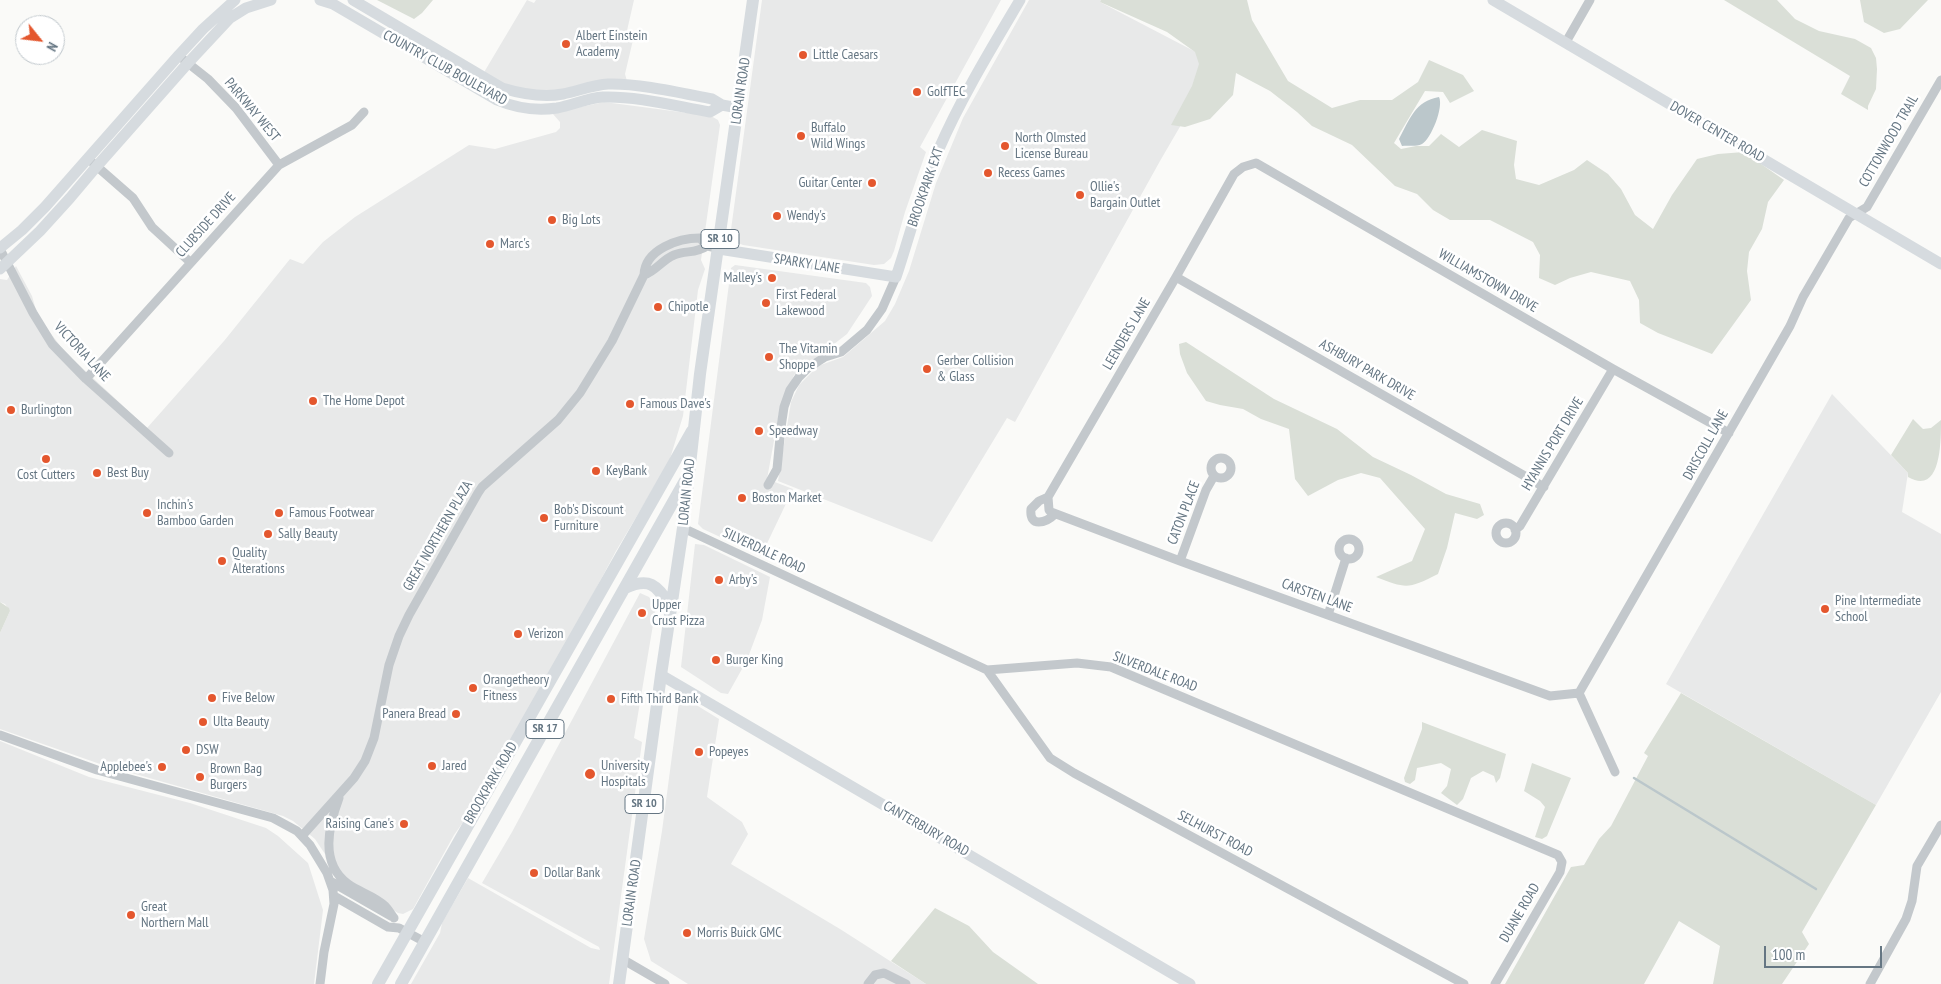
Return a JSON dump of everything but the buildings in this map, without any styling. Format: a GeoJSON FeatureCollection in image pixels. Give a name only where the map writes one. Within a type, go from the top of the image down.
{"type":"FeatureCollection","features":[{"type":"Feature","properties":{"kind":"main road","name":"LORAIN ROAD"},"geometry":{"type":"LineString","coordinates":[[619,984],[661,675],[684,528],[713,248],[738,108],[753,0]]}},
{"type":"Feature","properties":{"kind":"main road","name":"BROOKPARK ROAD"},"geometry":{"type":"LineString","coordinates":[[378,984],[403,930],[694,427]]}},
{"type":"Feature","properties":{"kind":"main road","name":"BROOKPARK ROAD"},"geometry":{"type":"LineString","coordinates":[[401,984],[689,475]]}},
{"type":"Feature","properties":{"kind":"main road"},"geometry":{"type":"LineString","coordinates":[[625,588],[634,584],[648,582],[657,587],[671,608]]}},
{"type":"Feature","properties":{"kind":"street"},"geometry":{"type":"LineString","coordinates":[[3,266],[40,231],[70,198],[92,162],[178,55],[216,16],[235,0]]}},
{"type":"Feature","properties":{"kind":"street"},"geometry":{"type":"LineString","coordinates":[[0,249],[92,162],[230,18],[246,8],[271,0]]}},
{"type":"Feature","properties":{"kind":"street","name":"COUNTRY CLUB BOULEVARD"},"geometry":{"type":"LineString","coordinates":[[320,0],[333,4],[497,100],[508,104],[535,109],[557,108],[600,98],[618,97],[710,112],[722,105]]}},
{"type":"Feature","properties":{"kind":"street","name":"COUNTRY CLUB BOULEVARD"},"geometry":{"type":"LineString","coordinates":[[353,0],[502,88],[514,92],[526,95],[551,96],[593,86],[620,84],[712,98],[722,105],[738,108]]}},
{"type":"Feature","properties":{"kind":"street","name":"BROOKPARK EXT"},"geometry":{"type":"LineString","coordinates":[[768,486],[777,469],[781,427],[787,399],[799,377],[808,368],[822,358],[841,352],[867,330],[882,309],[896,277],[928,177],[944,138],[959,106],[1020,0]]}},
{"type":"Feature","properties":{"kind":"street","name":"DOVER CENTER ROAD"},"geometry":{"type":"LineString","coordinates":[[1493,0],[1941,264]]}},
{"type":"Feature","properties":{"kind":"street"},"geometry":{"type":"LineString","coordinates":[[1566,42],[1590,0]]}},
{"type":"Feature","properties":{"kind":"street","name":"PARKWAY WEST"},"geometry":{"type":"LineString","coordinates":[[178,55],[208,80],[236,108],[280,165]]}},
{"type":"Feature","properties":{"kind":"street","name":"COTTONWOOD TRAIL"},"geometry":{"type":"LineString","coordinates":[[1857,213],[1867,207],[1941,80]]}},
{"type":"Feature","properties":{"kind":"street","name":"CLUBSIDE DRIVE"},"geometry":{"type":"LineString","coordinates":[[86,379],[190,262],[280,165],[352,125],[364,112]]}},
{"type":"Feature","properties":{"kind":"street"},"geometry":{"type":"LineString","coordinates":[[92,162],[133,198],[152,228],[190,262]]}},
{"type":"Feature","properties":{"kind":"street","name":"WILLIAMSTOWN DRIVE"},"geometry":{"type":"LineString","coordinates":[[1234,174],[1243,166],[1256,163],[1613,369],[1729,433]]}},
{"type":"Feature","properties":{"kind":"street","name":"LEENDERS LANE"},"geometry":{"type":"LineString","coordinates":[[1048,497],[1234,174]]}},
{"type":"Feature","properties":{"kind":"street","name":"DRISCOLL LANE"},"geometry":{"type":"LineString","coordinates":[[1579,693],[1790,326],[1803,297],[1849,218],[1857,213]]}},
{"type":"Feature","properties":{"kind":"street","name":"GREAT NORTHERN PLAZA"},"geometry":{"type":"LineString","coordinates":[[302,836],[342,793],[363,766],[373,743],[389,665],[402,630],[482,487],[558,420],[580,393],[608,348],[644,275],[645,267],[653,257],[672,243],[700,238],[713,248]]}},
{"type":"Feature","properties":{"kind":"street","name":"SPARKY LANE"},"geometry":{"type":"LineString","coordinates":[[713,248],[896,277]]}},
{"type":"Feature","properties":{"kind":"street","name":"GREAT NORTHERN PLAZA"},"geometry":{"type":"LineString","coordinates":[[644,275],[652,272],[662,262],[672,256],[713,248]]}},
{"type":"Feature","properties":{"kind":"street","name":"VICTORIA LANE"},"geometry":{"type":"LineString","coordinates":[[0,249],[3,266],[47,338],[86,379],[169,453]]}},
{"type":"Feature","properties":{"kind":"street","name":"ASHBURY PARK DRIVE"},"geometry":{"type":"LineString","coordinates":[[1176,277],[1544,487]]}},
{"type":"Feature","properties":{"kind":"street","name":"HYANNIS PORT DRIVE"},"geometry":{"type":"LineString","coordinates":[[1515,530],[1520,526],[1544,487],[1613,369]]}},
{"type":"Feature","properties":{"kind":"street","name":"CATON PLACE"},"geometry":{"type":"LineString","coordinates":[[1180,562],[1206,490],[1214,476]]}},
{"type":"Feature","properties":{"kind":"street"},"geometry":{"type":"LineString","coordinates":[[1048,497],[1052,512],[1046,522],[1041,522],[1032,517],[1031,509],[1035,504],[1048,497]]}},
{"type":"Feature","properties":{"kind":"street","name":"CARSTEN LANE"},"geometry":{"type":"LineString","coordinates":[[1052,512],[1180,562],[1550,696],[1579,693]]}},
{"type":"Feature","properties":{"kind":"street","name":"SILVERDALE ROAD"},"geometry":{"type":"LineString","coordinates":[[684,528],[987,670],[1077,663],[1111,667],[1558,855]]}},
{"type":"Feature","properties":{"kind":"street"},"geometry":{"type":"LineString","coordinates":[[1328,615],[1346,558]]}},
{"type":"Feature","properties":{"kind":"street","name":"SELHURST ROAD"},"geometry":{"type":"LineString","coordinates":[[987,670],[1050,758],[1074,773],[1464,984]]}},
{"type":"Feature","properties":{"kind":"street","name":"CANTERBURY ROAD"},"geometry":{"type":"LineString","coordinates":[[661,675],[1190,984]]}},
{"type":"Feature","properties":{"kind":"street"},"geometry":{"type":"LineString","coordinates":[[1579,693],[1615,772]]}},
{"type":"Feature","properties":{"kind":"street"},"geometry":{"type":"LineString","coordinates":[[0,735],[97,770],[273,818],[289,826],[302,836],[315,852],[330,881],[334,896],[320,984]]}},
{"type":"Feature","properties":{"kind":"street","name":"GREAT NORTHERN PLAZA"},"geometry":{"type":"LineString","coordinates":[[342,793],[329,826],[328,843],[335,870],[344,881],[384,905],[394,918]]}},
{"type":"Feature","properties":{"kind":"street"},"geometry":{"type":"LineString","coordinates":[[1870,984],[1906,920],[1912,901],[1918,866],[1941,825]]}},
{"type":"Feature","properties":{"kind":"street","name":"DUANE ROAD"},"geometry":{"type":"LineString","coordinates":[[1495,984],[1560,872],[1562,862],[1558,855]]}},
{"type":"Feature","properties":{"kind":"street"},"geometry":{"type":"LineString","coordinates":[[330,881],[394,918],[403,930]]}},
{"type":"Feature","properties":{"kind":"street"},"geometry":{"type":"LineString","coordinates":[[334,896],[388,927],[403,930],[425,942]]}},
{"type":"Feature","properties":{"kind":"street"},"geometry":{"type":"LineString","coordinates":[[622,959],[665,984]]}},
{"type":"Feature","properties":{"kind":"street"},"geometry":{"type":"LineString","coordinates":[[868,984],[875,975],[884,974],[906,984]]}},
{"type":"Feature","properties":{"kind":"shaded area"},"geometry":{"type":"Polygon","coordinates":[[[377,0],[433,0],[414,19],[377,0]]]}},
{"type":"Feature","properties":{"kind":"shaded area","name":"Albert Einstein Academy"},"geometry":{"type":"Polygon","coordinates":[[[527,0],[534,3],[536,0],[634,0],[626,35],[633,40],[625,74],[627,81],[550,92],[517,89],[483,74],[527,0]]]}},
{"type":"Feature","properties":{"kind":"shaded area"},"geometry":{"type":"Polygon","coordinates":[[[762,0],[1001,0],[920,147],[926,152],[905,212],[894,251],[891,258],[884,264],[874,265],[743,245],[733,241],[730,237],[762,0]]]}},
{"type":"Feature","properties":{"kind":"shaded area"},"geometry":{"type":"Polygon","coordinates":[[[1029,0],[1101,0],[1100,2],[1217,63],[1160,161],[1015,422],[1007,418],[932,542],[778,481],[791,402],[799,385],[818,366],[843,357],[885,321],[895,304],[909,271],[936,183],[963,118],[1029,0]]]}},
{"type":"Feature","properties":{"kind":"shaded area"},"geometry":{"type":"Polygon","coordinates":[[[1101,0],[1247,0],[1252,20],[1288,81],[1332,108],[1360,100],[1392,100],[1418,82],[1429,60],[1463,75],[1474,91],[1450,103],[1443,92],[1425,91],[1394,143],[1401,149],[1429,146],[1441,134],[1459,147],[1482,130],[1517,141],[1514,165],[1516,179],[1539,185],[1574,170],[1587,160],[1608,174],[1621,189],[1635,215],[1653,229],[1672,195],[1697,159],[1718,154],[1744,152],[1784,180],[1768,202],[1762,229],[1749,252],[1747,271],[1751,300],[1712,354],[1658,333],[1640,323],[1639,300],[1630,281],[1591,272],[1555,285],[1539,278],[1540,255],[1533,242],[1490,220],[1450,220],[1433,210],[1417,194],[1395,186],[1352,145],[1312,126],[1270,91],[1236,73],[1233,95],[1210,119],[1185,127],[1171,125],[1192,86],[1199,64],[1195,52],[1167,32],[1100,2],[1101,0]]]}},
{"type":"Feature","properties":{"kind":"shaded area"},"geometry":{"type":"Polygon","coordinates":[[[1724,0],[1777,0],[1795,19],[1819,31],[1855,39],[1871,48],[1876,58],[1877,69],[1876,89],[1868,110],[1841,94],[1850,76],[1724,0]]]}},
{"type":"Feature","properties":{"kind":"shaded area"},"geometry":{"type":"Polygon","coordinates":[[[1860,0],[1928,0],[1900,29],[1884,33],[1864,22],[1860,0]]]}},
{"type":"Feature","properties":{"kind":"shaded area"},"geometry":{"type":"Polygon","coordinates":[[[1439,97],[1440,108],[1438,115],[1433,130],[1426,141],[1422,144],[1402,146],[1399,139],[1414,112],[1424,102],[1439,97]]]}},
{"type":"Feature","properties":{"kind":"shaded area"},"geometry":{"type":"Polygon","coordinates":[[[604,102],[711,116],[718,120],[720,125],[701,260],[705,269],[698,290],[683,416],[669,462],[616,551],[567,643],[478,801],[454,835],[413,909],[403,914],[398,913],[351,884],[325,854],[315,839],[293,821],[283,816],[100,764],[0,729],[0,633],[10,611],[5,604],[0,602],[0,279],[7,280],[16,266],[32,296],[42,322],[65,352],[147,428],[224,341],[290,259],[303,264],[323,242],[355,217],[469,145],[495,149],[556,132],[560,128],[560,122],[552,113],[604,102]]]}},
{"type":"Feature","properties":{"kind":"shaded area"},"geometry":{"type":"Polygon","coordinates":[[[735,265],[866,283],[870,287],[872,296],[847,334],[794,375],[780,408],[767,479],[793,489],[761,556],[703,529],[698,524],[731,268],[735,265]]]}},
{"type":"Feature","properties":{"kind":"shaded area"},"geometry":{"type":"Polygon","coordinates":[[[1186,342],[1274,399],[1337,429],[1373,457],[1446,494],[1480,504],[1484,515],[1477,519],[1455,513],[1447,548],[1438,574],[1407,586],[1376,577],[1412,561],[1425,529],[1380,478],[1361,473],[1338,480],[1308,496],[1295,479],[1289,429],[1261,419],[1243,409],[1206,401],[1187,373],[1180,354],[1179,344],[1186,342]]]}},
{"type":"Feature","properties":{"kind":"shaded area","name":"Pine Intermediate School"},"geometry":{"type":"Polygon","coordinates":[[[1832,394],[1908,473],[1902,512],[1941,534],[1941,692],[1876,805],[1666,684],[1832,394]]]}},
{"type":"Feature","properties":{"kind":"shaded area"},"geometry":{"type":"Polygon","coordinates":[[[1913,419],[1923,429],[1931,428],[1941,420],[1937,464],[1933,473],[1927,479],[1919,481],[1908,477],[1908,473],[1891,455],[1913,419]]]}},
{"type":"Feature","properties":{"kind":"shaded area"},"geometry":{"type":"Polygon","coordinates":[[[695,544],[704,545],[770,577],[762,620],[747,660],[728,694],[721,693],[681,667],[695,544]]]}},
{"type":"Feature","properties":{"kind":"shaded area"},"geometry":{"type":"Polygon","coordinates":[[[640,593],[649,597],[656,607],[634,738],[642,742],[609,984],[411,984],[440,933],[442,923],[468,878],[591,948],[600,950],[599,947],[482,883],[512,832],[640,593]]]}},
{"type":"Feature","properties":{"kind":"shaded area"},"geometry":{"type":"Polygon","coordinates":[[[0,602],[9,608],[10,611],[0,633],[0,602]]]}},
{"type":"Feature","properties":{"kind":"shaded area"},"geometry":{"type":"Polygon","coordinates":[[[1681,693],[1876,805],[1802,932],[1809,944],[1782,984],[1713,984],[1720,946],[1679,921],[1644,984],[1505,984],[1571,867],[1584,865],[1599,839],[1611,826],[1648,756],[1644,753],[1681,693]]]}},
{"type":"Feature","properties":{"kind":"shaded area"},"geometry":{"type":"Polygon","coordinates":[[[680,695],[719,719],[707,797],[742,822],[748,834],[731,864],[840,929],[926,984],[688,984],[651,961],[644,939],[662,831],[680,695]]]}},
{"type":"Feature","properties":{"kind":"shaded area"},"geometry":{"type":"Polygon","coordinates":[[[1422,722],[1506,754],[1500,778],[1496,783],[1494,776],[1483,771],[1471,778],[1463,799],[1457,805],[1441,793],[1447,786],[1451,769],[1441,763],[1417,768],[1415,780],[1410,784],[1405,782],[1404,778],[1422,729],[1422,722]]]}},
{"type":"Feature","properties":{"kind":"shaded area"},"geometry":{"type":"Polygon","coordinates":[[[0,741],[89,777],[190,803],[266,828],[278,836],[308,863],[323,910],[314,984],[0,984],[0,741]]]}},
{"type":"Feature","properties":{"kind":"shaded area"},"geometry":{"type":"Polygon","coordinates":[[[1532,763],[1571,778],[1547,836],[1542,839],[1535,837],[1545,807],[1540,801],[1524,791],[1532,763]]]}},
{"type":"Feature","properties":{"kind":"shaded area"},"geometry":{"type":"Polygon","coordinates":[[[935,908],[969,926],[993,952],[1038,984],[926,984],[891,961],[935,908]]]}},
{"type":"Feature","properties":{"kind":"waterway"},"geometry":{"type":"LineString","coordinates":[[1634,778],[1816,889]]}},
{"type":"Feature","properties":{"kind":"place","name":"Albert Einstein Academy"},"geometry":{"type":"Point","coordinates":[566,44]}},
{"type":"Feature","properties":{"kind":"place","name":"Little Caesars"},"geometry":{"type":"Point","coordinates":[803,55]}},
{"type":"Feature","properties":{"kind":"place","name":"GolfTEC"},"geometry":{"type":"Point","coordinates":[917,92]}},
{"type":"Feature","properties":{"kind":"place","name":"Buffalo Wild Wings"},"geometry":{"type":"Point","coordinates":[801,136]}},
{"type":"Feature","properties":{"kind":"place","name":"North Olmsted License Bureau"},"geometry":{"type":"Point","coordinates":[1005,146]}},
{"type":"Feature","properties":{"kind":"place","name":"Recess Games"},"geometry":{"type":"Point","coordinates":[988,173]}},
{"type":"Feature","properties":{"kind":"place","name":"Guitar Center"},"geometry":{"type":"Point","coordinates":[872,183]}},
{"type":"Feature","properties":{"kind":"place","name":"Ollie's Bargain Outlet"},"geometry":{"type":"Point","coordinates":[1080,195]}},
{"type":"Feature","properties":{"kind":"place","name":"Wendy's"},"geometry":{"type":"Point","coordinates":[777,216]}},
{"type":"Feature","properties":{"kind":"place","name":"Big Lots"},"geometry":{"type":"Point","coordinates":[552,220]}},
{"type":"Feature","properties":{"kind":"place","name":"Marc's"},"geometry":{"type":"Point","coordinates":[490,244]}},
{"type":"Feature","properties":{"kind":"place","name":"Malley's"},"geometry":{"type":"Point","coordinates":[772,278]}},
{"type":"Feature","properties":{"kind":"place","name":"First Federal Lakewood"},"geometry":{"type":"Point","coordinates":[766,303]}},
{"type":"Feature","properties":{"kind":"place","name":"Chipotle"},"geometry":{"type":"Point","coordinates":[658,307]}},
{"type":"Feature","properties":{"kind":"place","name":"The Vitamin Shoppe"},"geometry":{"type":"Point","coordinates":[769,357]}},
{"type":"Feature","properties":{"kind":"place","name":"Gerber Collision & Glass"},"geometry":{"type":"Point","coordinates":[927,369]}},
{"type":"Feature","properties":{"kind":"place","name":"The Home Depot"},"geometry":{"type":"Point","coordinates":[313,401]}},
{"type":"Feature","properties":{"kind":"place","name":"Famous Dave's"},"geometry":{"type":"Point","coordinates":[630,404]}},
{"type":"Feature","properties":{"kind":"place","name":"Burlington"},"geometry":{"type":"Point","coordinates":[11,410]}},
{"type":"Feature","properties":{"kind":"place","name":"Speedway"},"geometry":{"type":"Point","coordinates":[759,431]}},
{"type":"Feature","properties":{"kind":"place","name":"Cost Cutters"},"geometry":{"type":"Point","coordinates":[46,459]}},
{"type":"Feature","properties":{"kind":"place","name":"KeyBank"},"geometry":{"type":"Point","coordinates":[596,471]}},
{"type":"Feature","properties":{"kind":"place","name":"Best Buy"},"geometry":{"type":"Point","coordinates":[97,473]}},
{"type":"Feature","properties":{"kind":"place","name":"Boston Market"},"geometry":{"type":"Point","coordinates":[742,498]}},
{"type":"Feature","properties":{"kind":"place","name":"Inchin's Bamboo Garden"},"geometry":{"type":"Point","coordinates":[147,513]}},
{"type":"Feature","properties":{"kind":"place","name":"Famous Footwear"},"geometry":{"type":"Point","coordinates":[279,513]}},
{"type":"Feature","properties":{"kind":"place","name":"Bob's Discount Furniture"},"geometry":{"type":"Point","coordinates":[544,518]}},
{"type":"Feature","properties":{"kind":"place","name":"Sally Beauty"},"geometry":{"type":"Point","coordinates":[268,534]}},
{"type":"Feature","properties":{"kind":"place","name":"Quality Alterations"},"geometry":{"type":"Point","coordinates":[222,561]}},
{"type":"Feature","properties":{"kind":"place","name":"Arby's"},"geometry":{"type":"Point","coordinates":[719,580]}},
{"type":"Feature","properties":{"kind":"place","name":"Pine Intermediate School"},"geometry":{"type":"Point","coordinates":[1825,609]}},
{"type":"Feature","properties":{"kind":"place","name":"Upper Crust Pizza"},"geometry":{"type":"Point","coordinates":[642,613]}},
{"type":"Feature","properties":{"kind":"place","name":"Verizon"},"geometry":{"type":"Point","coordinates":[518,634]}},
{"type":"Feature","properties":{"kind":"place","name":"Burger King"},"geometry":{"type":"Point","coordinates":[716,660]}},
{"type":"Feature","properties":{"kind":"place","name":"Orangetheory Fitness"},"geometry":{"type":"Point","coordinates":[473,688]}},
{"type":"Feature","properties":{"kind":"place","name":"Five Below"},"geometry":{"type":"Point","coordinates":[212,698]}},
{"type":"Feature","properties":{"kind":"place","name":"Fifth Third Bank"},"geometry":{"type":"Point","coordinates":[611,699]}},
{"type":"Feature","properties":{"kind":"place","name":"Panera Bread"},"geometry":{"type":"Point","coordinates":[456,714]}},
{"type":"Feature","properties":{"kind":"place","name":"Ulta Beauty"},"geometry":{"type":"Point","coordinates":[203,722]}},
{"type":"Feature","properties":{"kind":"place","name":"DSW"},"geometry":{"type":"Point","coordinates":[186,750]}},
{"type":"Feature","properties":{"kind":"place","name":"Popeyes"},"geometry":{"type":"Point","coordinates":[699,752]}},
{"type":"Feature","properties":{"kind":"place","name":"Jared"},"geometry":{"type":"Point","coordinates":[432,766]}},
{"type":"Feature","properties":{"kind":"place","name":"Applebee's"},"geometry":{"type":"Point","coordinates":[162,767]}},
{"type":"Feature","properties":{"kind":"place","name":"University Hospitals"},"geometry":{"type":"Point","coordinates":[590,774]}},
{"type":"Feature","properties":{"kind":"place","name":"Brown Bag Burgers"},"geometry":{"type":"Point","coordinates":[200,777]}},
{"type":"Feature","properties":{"kind":"place","name":"Raising Cane's"},"geometry":{"type":"Point","coordinates":[404,824]}},
{"type":"Feature","properties":{"kind":"place","name":"Dollar Bank"},"geometry":{"type":"Point","coordinates":[534,873]}},
{"type":"Feature","properties":{"kind":"place","name":"Great Northern Mall"},"geometry":{"type":"Point","coordinates":[131,915]}},
{"type":"Feature","properties":{"kind":"place","name":"Morris Buick GMC"},"geometry":{"type":"Point","coordinates":[687,933]}}]}
